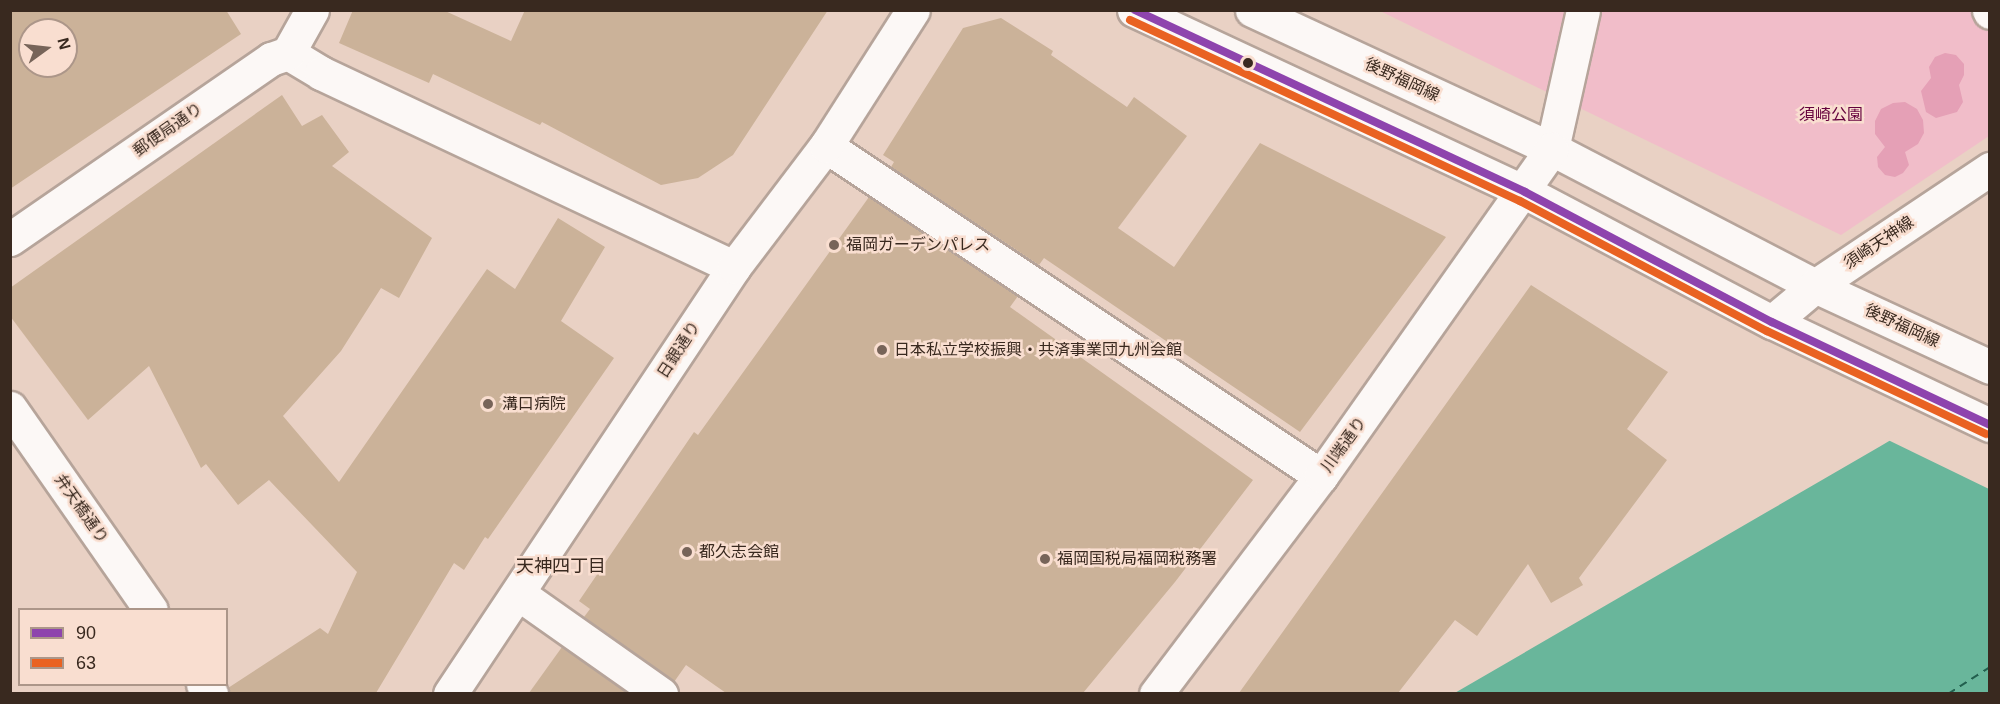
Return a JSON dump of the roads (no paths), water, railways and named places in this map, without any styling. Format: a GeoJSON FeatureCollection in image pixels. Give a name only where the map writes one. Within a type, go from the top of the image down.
{"type":"FeatureCollection","features":[{"type":"Feature","properties":{"kind":"street"},"geometry":{"type":"LineString","coordinates":[[312,10],[288,52],[321,73],[734,267]]}},
{"type":"Feature","properties":{"kind":"street","name":"日銀通り"},"geometry":{"type":"LineString","coordinates":[[450,693],[519,594],[734,267],[826,146],[913,10]]}},
{"type":"Feature","properties":{"kind":"street"},"geometry":{"type":"LineString","coordinates":[[1134,10],[1525,192],[1772,322],[1989,425]]}},
{"type":"Feature","properties":{"kind":"street","name":"後野福岡線"},"geometry":{"type":"LineString","coordinates":[[1252,10],[1552,149]]}},
{"type":"Feature","properties":{"kind":"street","name":"川端通り"},"geometry":{"type":"LineString","coordinates":[[1156,693],[1321,476],[1525,192],[1552,149],[1583,10]]}},
{"type":"Feature","properties":{"kind":"street","name":"郵便局通り"},"geometry":{"type":"LineString","coordinates":[[10,239],[271,59],[288,52]]}},
{"type":"Feature","properties":{"kind":"street"},"geometry":{"type":"LineString","coordinates":[[826,146],[1321,476]]}},
{"type":"Feature","properties":{"kind":"street"},"geometry":{"type":"LineString","coordinates":[[1552,149],[1815,286]]}},
{"type":"Feature","properties":{"kind":"street","name":"須崎天神線"},"geometry":{"type":"LineString","coordinates":[[1772,322],[1815,286],[1989,170]]}},
{"type":"Feature","properties":{"kind":"street","name":"後野福岡線"},"geometry":{"type":"LineString","coordinates":[[1815,286],[1989,367]]}},
{"type":"Feature","properties":{"kind":"street","name":"弁天橋通り"},"geometry":{"type":"LineString","coordinates":[[10,408],[150,608]]}},
{"type":"Feature","properties":{"kind":"street"},"geometry":{"type":"LineString","coordinates":[[519,594],[661,693]]}},
{"type":"Feature","properties":{"kind":"place","name":"福岡ガーデンパレス"},"geometry":{"type":"Point","coordinates":[834,245]}},
{"type":"Feature","properties":{"kind":"place","name":"日本私立学校振興・共済事業団九州会館"},"geometry":{"type":"Point","coordinates":[882,350]}},
{"type":"Feature","properties":{"kind":"place","name":"溝口病院"},"geometry":{"type":"Point","coordinates":[488,404]}},
{"type":"Feature","properties":{"kind":"place","name":"都久志会館"},"geometry":{"type":"Point","coordinates":[687,552]}},
{"type":"Feature","properties":{"kind":"place","name":"福岡国税局福岡税務署"},"geometry":{"type":"Point","coordinates":[1045,559]}},
{"type":"Feature","properties":{"kind":"district","name":"天神四丁目"},"geometry":{"type":"Point","coordinates":[561,566]}},
{"type":"Feature","properties":{"kind":"park label","name":"須崎公園"},"geometry":{"type":"Point","coordinates":[1831,115]}}]}
